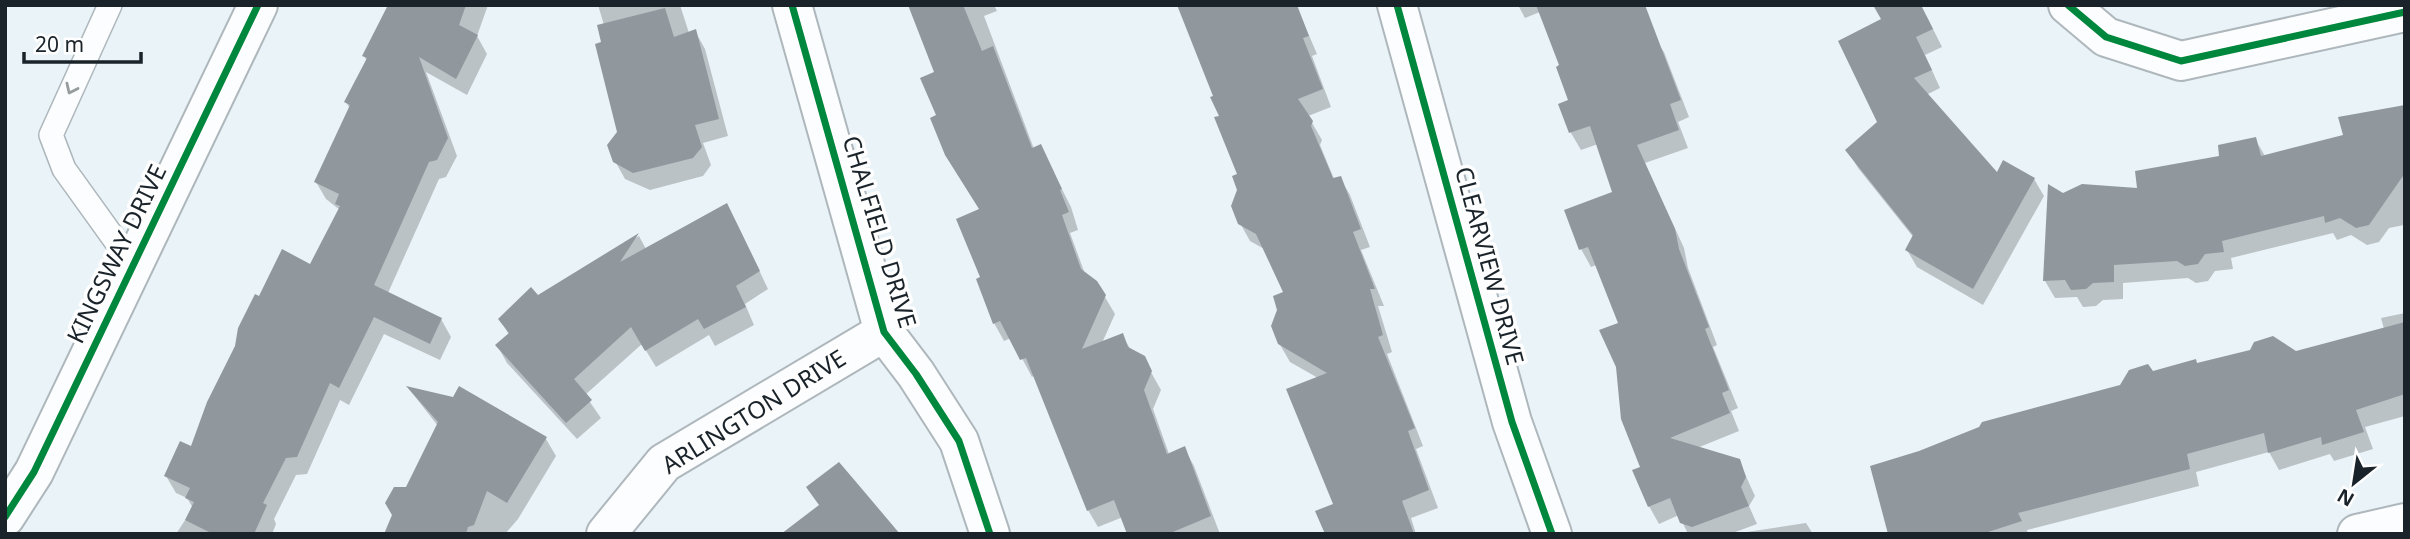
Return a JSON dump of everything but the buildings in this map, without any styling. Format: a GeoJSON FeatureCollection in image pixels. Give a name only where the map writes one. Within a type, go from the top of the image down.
{"type":"FeatureCollection","features":[{"type":"Feature","properties":{"kind":"street","name":"KINGSWAY DRIVE"},"geometry":{"type":"LineString","coordinates":[[5,517],[34,472],[258,5]]}},
{"type":"Feature","properties":{"kind":"street","name":"CHALFIELD DRIVE"},"geometry":{"type":"LineString","coordinates":[[792,5],[884,332],[916,374],[959,441],[990,534]]}},
{"type":"Feature","properties":{"kind":"street","name":"CLEARVIEW DRIVE"},"geometry":{"type":"LineString","coordinates":[[1397,5],[1512,422],[1552,534]]}},
{"type":"Feature","properties":{"kind":"street"},"geometry":{"type":"LineString","coordinates":[[2068,5],[2106,37],[2180,61],[2405,12]]}},
{"type":"Feature","properties":{"kind":"street","name":"ARLINGTON DRIVE"},"geometry":{"type":"LineString","coordinates":[[606,534],[664,463],[884,332]]}},
{"type":"Feature","properties":{"kind":"street"},"geometry":{"type":"LineString","coordinates":[[2357,534],[2405,523]]}},
{"type":"Feature","properties":{"kind":"lane"},"geometry":{"type":"LineString","coordinates":[[110,5],[51,135],[64,169],[133,265]]}},
{"type":"Feature","properties":{"kind":"cycle path"},"geometry":{"type":"LineString","coordinates":[[5,517],[34,472],[258,5]]}},
{"type":"Feature","properties":{"kind":"cycle path"},"geometry":{"type":"LineString","coordinates":[[792,5],[884,332],[916,374],[959,441],[990,534]]}},
{"type":"Feature","properties":{"kind":"cycle path"},"geometry":{"type":"LineString","coordinates":[[1397,5],[1512,422],[1552,534]]}},
{"type":"Feature","properties":{"kind":"cycle path"},"geometry":{"type":"LineString","coordinates":[[2068,5],[2106,37],[2181,61],[2405,12]]}}]}
